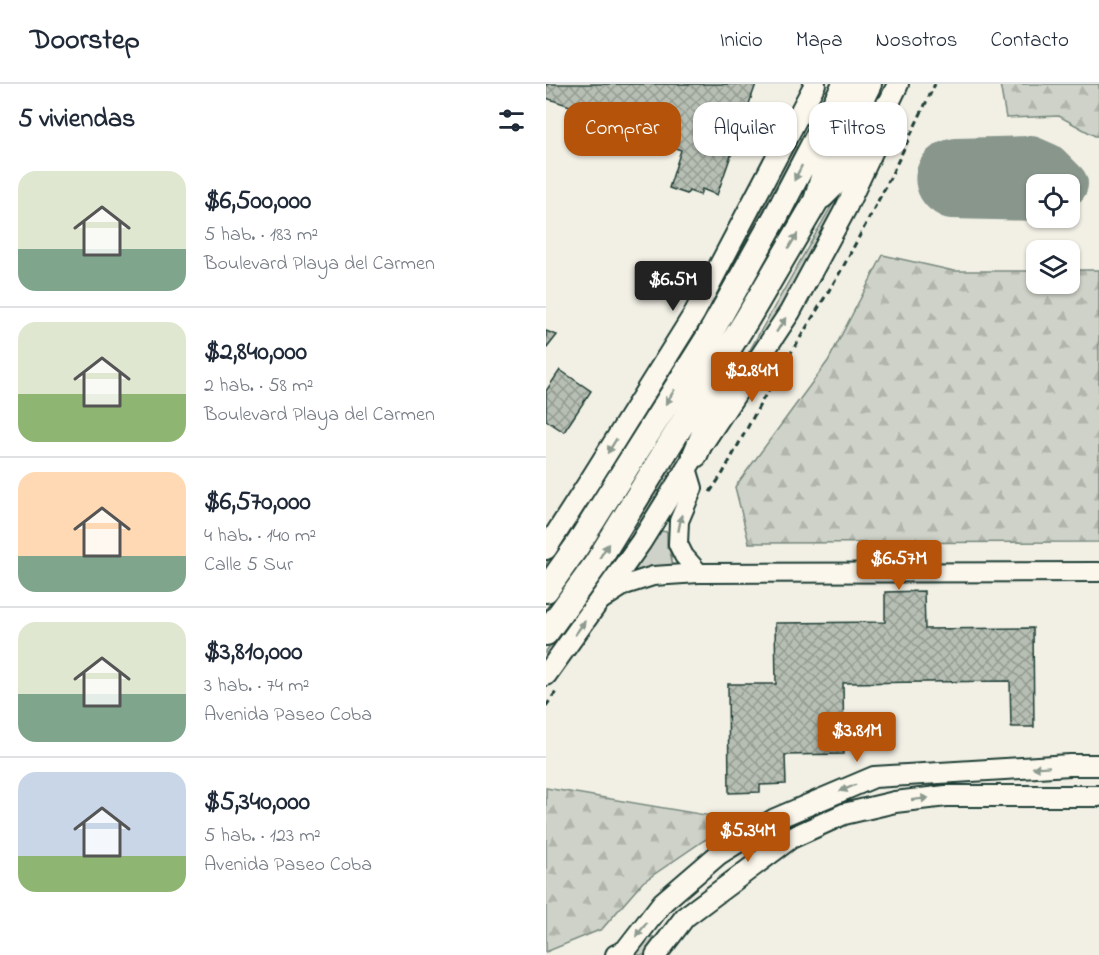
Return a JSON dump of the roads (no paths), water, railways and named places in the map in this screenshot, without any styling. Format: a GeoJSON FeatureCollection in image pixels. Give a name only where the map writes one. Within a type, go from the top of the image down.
{"type":"FeatureCollection","features":[{"type":"Feature","properties":{"kind":"highway"},"geometry":{"type":"LineString","coordinates":[[546,590],[577,546],[706,341],[776,216],[844,84]]}},
{"type":"Feature","properties":{"kind":"highway"},"geometry":{"type":"LineString","coordinates":[[546,633],[596,564],[747,319],[816,201],[824,174],[870,84]]}},
{"type":"Feature","properties":{"kind":"highway"},"geometry":{"type":"LineString","coordinates":[[816,201],[839,178],[896,92]]}},
{"type":"Feature","properties":{"kind":"highway"},"geometry":{"type":"LineString","coordinates":[[691,462],[733,365],[747,319]]}},
{"type":"Feature","properties":{"kind":"main road"},"geometry":{"type":"LineString","coordinates":[[546,549],[694,314],[815,84]]}},
{"type":"Feature","properties":{"kind":"main road"},"geometry":{"type":"LineString","coordinates":[[546,675],[641,542],[790,312],[846,208],[882,131],[896,92]]}},
{"type":"Feature","properties":{"kind":"main road"},"geometry":{"type":"LineString","coordinates":[[616,955],[625,951],[663,902],[719,855],[776,819],[874,777],[1099,765]]}},
{"type":"Feature","properties":{"kind":"main road"},"geometry":{"type":"LineString","coordinates":[[656,955],[685,918],[791,838],[844,814],[895,802],[946,796],[1099,796]]}},
{"type":"Feature","properties":{"kind":"main road"},"geometry":{"type":"LineString","coordinates":[[719,855],[729,867],[727,886]]}},
{"type":"Feature","properties":{"kind":"street"},"geometry":{"type":"LineString","coordinates":[[691,462],[693,488],[679,521],[678,544],[684,556],[699,573]]}},
{"type":"Feature","properties":{"kind":"street"},"geometry":{"type":"LineString","coordinates":[[600,601],[625,585],[653,576],[699,573],[1099,572]]}}]}
